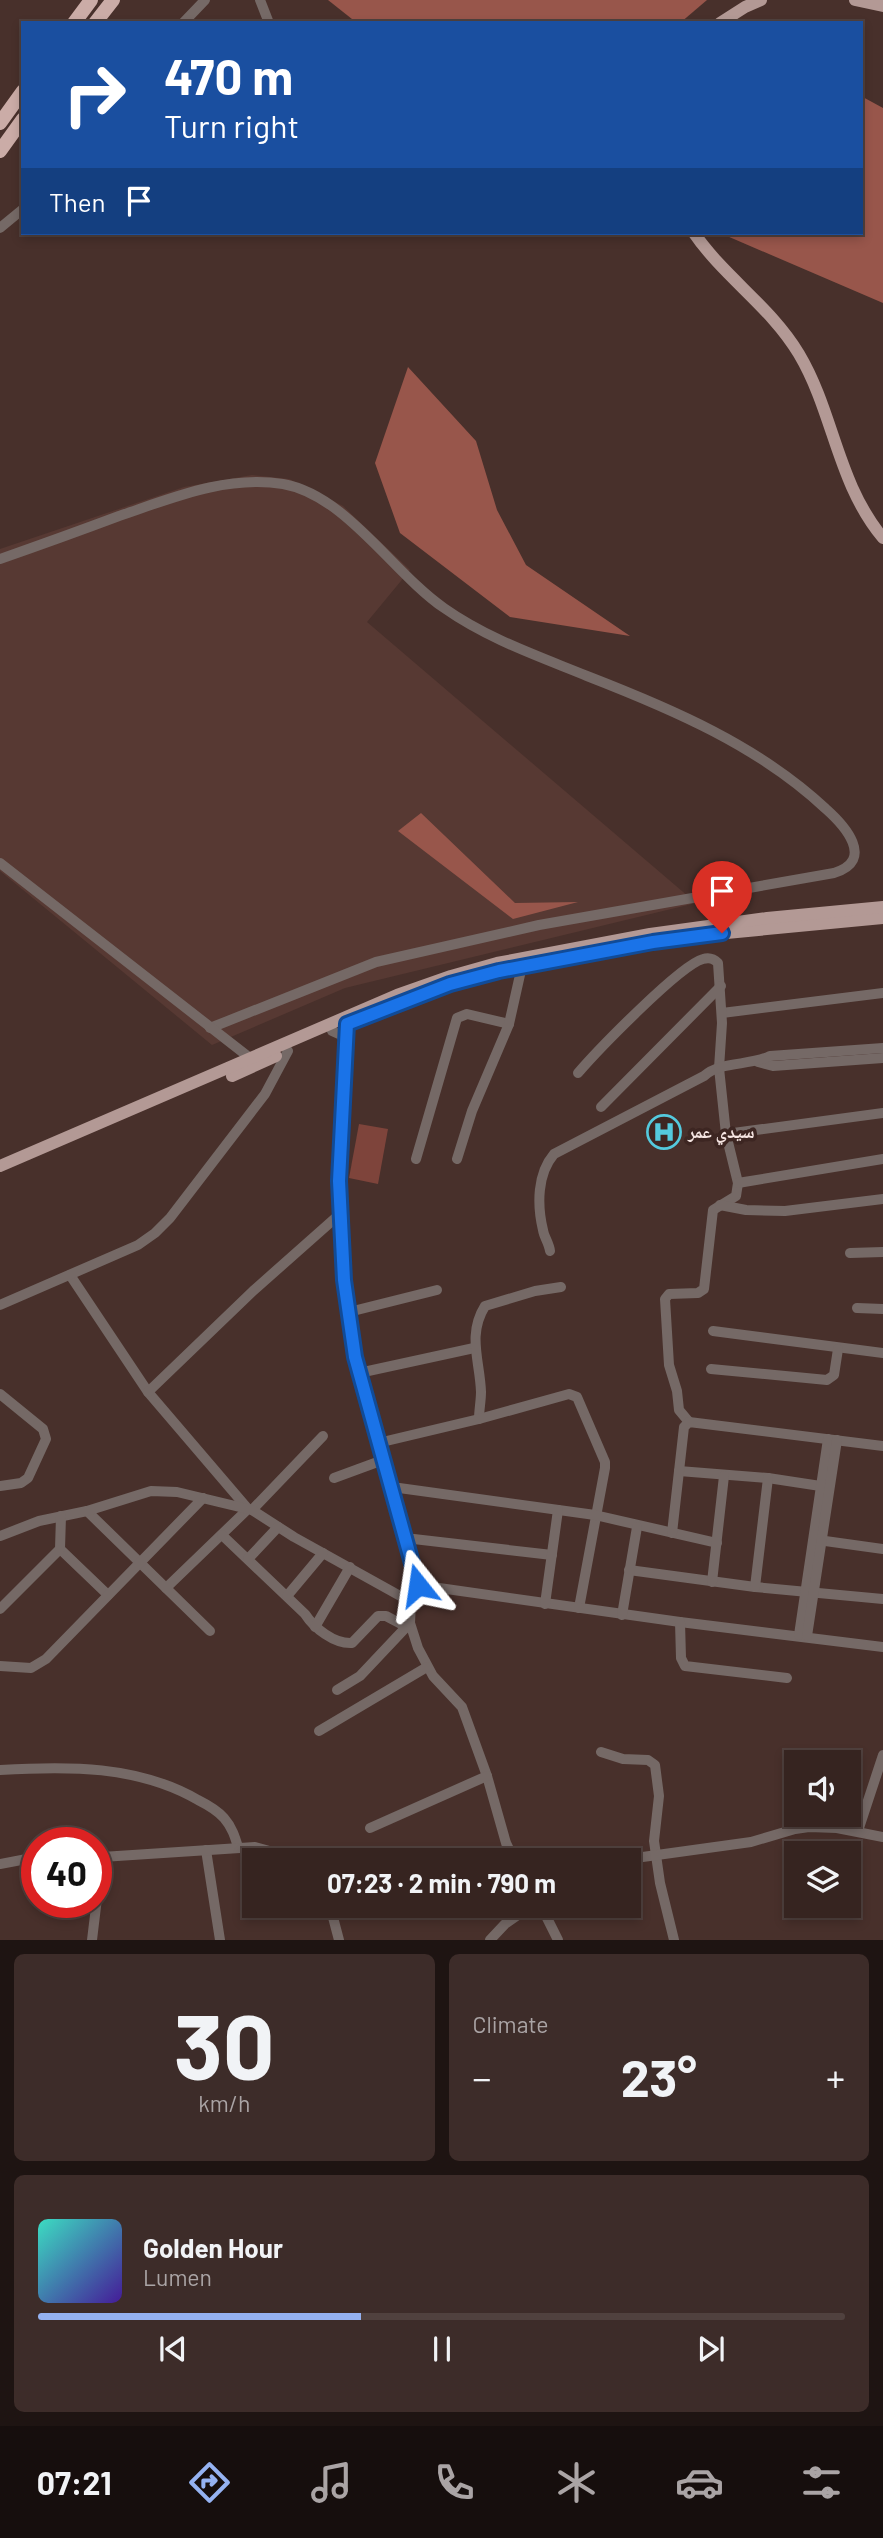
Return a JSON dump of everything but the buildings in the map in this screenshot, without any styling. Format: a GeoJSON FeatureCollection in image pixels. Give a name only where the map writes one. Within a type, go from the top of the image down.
{"type":"FeatureCollection","features":[{"type":"Feature","properties":{"kind":"highway"},"geometry":{"type":"LineString","coordinates":[[75,21],[91,0]]}},
{"type":"Feature","properties":{"kind":"highway"},"geometry":{"type":"LineString","coordinates":[[97,21],[113,0]]}},
{"type":"Feature","properties":{"kind":"highway"},"geometry":{"type":"LineString","coordinates":[[0,123],[21,94]]}},
{"type":"Feature","properties":{"kind":"highway"},"geometry":{"type":"LineString","coordinates":[[0,151],[21,122]]}},
{"type":"Feature","properties":{"kind":"main road"},"geometry":{"type":"LineString","coordinates":[[723,21],[761,0]]}},
{"type":"Feature","properties":{"kind":"main road"},"geometry":{"type":"LineString","coordinates":[[855,0],[883,6]]}},
{"type":"Feature","properties":{"kind":"main road"},"geometry":{"type":"LineString","coordinates":[[696,235],[776,321],[793,343],[812,379],[852,491],[883,538]]}},
{"type":"Feature","properties":{"kind":"main road"},"geometry":{"type":"LineString","coordinates":[[0,1166],[415,988],[497,963],[684,929],[883,907]]}},
{"type":"Feature","properties":{"kind":"main road"},"geometry":{"type":"LineString","coordinates":[[0,1175],[347,1024],[450,984],[522,966],[686,937],[883,918]]}},
{"type":"Feature","properties":{"kind":"street"},"geometry":{"type":"LineString","coordinates":[[185,21],[205,0]]}},
{"type":"Feature","properties":{"kind":"street"},"geometry":{"type":"LineString","coordinates":[[260,0],[268,21]]}},
{"type":"Feature","properties":{"kind":"street"},"geometry":{"type":"LineString","coordinates":[[0,228],[21,211]]}},
{"type":"Feature","properties":{"kind":"street"},"geometry":{"type":"LineString","coordinates":[[0,559],[190,491],[225,484],[262,482],[305,491],[337,509],[420,589],[470,625],[524,651],[685,718],[752,754],[818,801],[844,827],[853,842],[851,862],[834,873],[539,925],[376,962],[210,1028]]}},
{"type":"Feature","properties":{"kind":"street"},"geometry":{"type":"LineString","coordinates":[[0,863],[250,1058]]}},
{"type":"Feature","properties":{"kind":"street"},"geometry":{"type":"LineString","coordinates":[[578,1073],[599,1049],[692,965],[702,959],[714,959],[720,969],[722,1013],[719,1068],[726,1134],[738,1184],[736,1196],[713,1210],[704,1290],[698,1293],[669,1294],[665,1299],[669,1365],[677,1391],[679,1410],[690,1422],[883,1446]]}},
{"type":"Feature","properties":{"kind":"street"},"geometry":{"type":"LineString","coordinates":[[457,1159],[472,1111],[509,1024],[522,966]]}},
{"type":"Feature","properties":{"kind":"street"},"geometry":{"type":"LineString","coordinates":[[601,1107],[721,986]]}},
{"type":"Feature","properties":{"kind":"street"},"geometry":{"type":"LineString","coordinates":[[722,1013],[883,993]]}},
{"type":"Feature","properties":{"kind":"street"},"geometry":{"type":"LineString","coordinates":[[416,1159],[457,1018],[467,1014],[509,1024]]}},
{"type":"Feature","properties":{"kind":"street"},"geometry":{"type":"LineString","coordinates":[[347,1024],[339,1181],[342,1257],[359,1373],[405,1538],[411,1595],[409,1625],[427,1667],[462,1707],[487,1776],[508,1848]]}},
{"type":"Feature","properties":{"kind":"street"},"geometry":{"type":"LineString","coordinates":[[332,1031],[341,1035],[346,1044]]}},
{"type":"Feature","properties":{"kind":"street"},"geometry":{"type":"LineString","coordinates":[[550,1251],[543,1234],[539,1208],[541,1178],[554,1154],[704,1076],[710,1070],[758,1062],[770,1056],[883,1048]]}},
{"type":"Feature","properties":{"kind":"street"},"geometry":{"type":"LineString","coordinates":[[0,1305],[138,1245],[163,1226],[270,1088],[288,1051]]}},
{"type":"Feature","properties":{"kind":"street"},"geometry":{"type":"LineString","coordinates":[[758,1062],[773,1066],[883,1058]]}},
{"type":"Feature","properties":{"kind":"street"},"geometry":{"type":"LineString","coordinates":[[726,1134],[883,1113]]}},
{"type":"Feature","properties":{"kind":"street"},"geometry":{"type":"LineString","coordinates":[[738,1184],[883,1159]]}},
{"type":"Feature","properties":{"kind":"street"},"geometry":{"type":"LineString","coordinates":[[719,1205],[746,1210],[785,1211],[883,1199]]}},
{"type":"Feature","properties":{"kind":"street"},"geometry":{"type":"LineString","coordinates":[[148,1392],[341,1213]]}},
{"type":"Feature","properties":{"kind":"street"},"geometry":{"type":"LineString","coordinates":[[849,1253],[883,1252]]}},
{"type":"Feature","properties":{"kind":"street"},"geometry":{"type":"LineString","coordinates":[[70,1275],[148,1392],[250,1509],[323,1553],[411,1595],[545,1604],[883,1647]]}},
{"type":"Feature","properties":{"kind":"street"},"geometry":{"type":"LineString","coordinates":[[479,1419],[481,1390],[474,1348],[475,1333],[485,1306],[535,1291],[561,1287]]}},
{"type":"Feature","properties":{"kind":"street"},"geometry":{"type":"LineString","coordinates":[[349,1312],[437,1290]]}},
{"type":"Feature","properties":{"kind":"street"},"geometry":{"type":"LineString","coordinates":[[857,1308],[883,1309]]}},
{"type":"Feature","properties":{"kind":"street"},"geometry":{"type":"LineString","coordinates":[[713,1331],[883,1353]]}},
{"type":"Feature","properties":{"kind":"street"},"geometry":{"type":"LineString","coordinates":[[359,1373],[474,1348]]}},
{"type":"Feature","properties":{"kind":"street"},"geometry":{"type":"LineString","coordinates":[[711,1369],[827,1380],[834,1376],[838,1349]]}},
{"type":"Feature","properties":{"kind":"street"},"geometry":{"type":"LineString","coordinates":[[0,1394],[43,1429],[46,1439],[28,1478],[21,1483],[0,1486]]}},
{"type":"Feature","properties":{"kind":"street"},"geometry":{"type":"LineString","coordinates":[[378,1443],[569,1394],[577,1397],[605,1462],[605,1475],[579,1608]]}},
{"type":"Feature","properties":{"kind":"street"},"geometry":{"type":"LineString","coordinates":[[672,1532],[684,1427],[690,1422]]}},
{"type":"Feature","properties":{"kind":"street"},"geometry":{"type":"LineString","coordinates":[[166,1588],[323,1436]]}},
{"type":"Feature","properties":{"kind":"street"},"geometry":{"type":"LineString","coordinates":[[803,1636],[833,1439]]}},
{"type":"Feature","properties":{"kind":"street"},"geometry":{"type":"LineString","coordinates":[[334,1478],[383,1460]]}},
{"type":"Feature","properties":{"kind":"street"},"geometry":{"type":"LineString","coordinates":[[679,1471],[768,1478],[826,1487]]}},
{"type":"Feature","properties":{"kind":"street"},"geometry":{"type":"LineString","coordinates":[[712,1582],[724,1476]]}},
{"type":"Feature","properties":{"kind":"street"},"geometry":{"type":"LineString","coordinates":[[755,1587],[768,1478]]}},
{"type":"Feature","properties":{"kind":"street"},"geometry":{"type":"LineString","coordinates":[[392,1488],[595,1516],[717,1543]]}},
{"type":"Feature","properties":{"kind":"street"},"geometry":{"type":"LineString","coordinates":[[0,1536],[21,1527],[160,1490],[250,1509]]}},
{"type":"Feature","properties":{"kind":"street"},"geometry":{"type":"LineString","coordinates":[[0,1666],[24,1669],[46,1659],[203,1498]]}},
{"type":"Feature","properties":{"kind":"street"},"geometry":{"type":"LineString","coordinates":[[545,1604],[558,1510]]}},
{"type":"Feature","properties":{"kind":"street"},"geometry":{"type":"LineString","coordinates":[[88,1511],[210,1631]]}},
{"type":"Feature","properties":{"kind":"street"},"geometry":{"type":"LineString","coordinates":[[0,1609],[60,1549],[61,1516]]}},
{"type":"Feature","properties":{"kind":"street"},"geometry":{"type":"LineString","coordinates":[[248,1559],[278,1527]]}},
{"type":"Feature","properties":{"kind":"street"},"geometry":{"type":"LineString","coordinates":[[622,1615],[638,1527]]}},
{"type":"Feature","properties":{"kind":"street"},"geometry":{"type":"LineString","coordinates":[[222,1535],[287,1596],[315,1627],[349,1644],[379,1616],[409,1625]]}},
{"type":"Feature","properties":{"kind":"street"},"geometry":{"type":"LineString","coordinates":[[405,1538],[551,1555]]}},
{"type":"Feature","properties":{"kind":"street"},"geometry":{"type":"LineString","coordinates":[[818,1540],[883,1549]]}},
{"type":"Feature","properties":{"kind":"street"},"geometry":{"type":"LineString","coordinates":[[60,1549],[108,1595]]}},
{"type":"Feature","properties":{"kind":"street"},"geometry":{"type":"LineString","coordinates":[[287,1596],[323,1553]]}},
{"type":"Feature","properties":{"kind":"street"},"geometry":{"type":"LineString","coordinates":[[315,1627],[350,1567]]}},
{"type":"Feature","properties":{"kind":"street"},"geometry":{"type":"LineString","coordinates":[[629,1570],[755,1587],[883,1599]]}},
{"type":"Feature","properties":{"kind":"street"},"geometry":{"type":"LineString","coordinates":[[680,1622],[681,1658],[685,1666],[787,1678]]}},
{"type":"Feature","properties":{"kind":"street"},"geometry":{"type":"LineString","coordinates":[[337,1690],[360,1676],[409,1625]]}},
{"type":"Feature","properties":{"kind":"street"},"geometry":{"type":"LineString","coordinates":[[319,1731],[427,1667]]}},
{"type":"Feature","properties":{"kind":"street"},"geometry":{"type":"LineString","coordinates":[[601,1752],[623,1759],[649,1760],[655,1765],[659,1796],[654,1835],[656,1856],[674,1940]]}},
{"type":"Feature","properties":{"kind":"street"},"geometry":{"type":"LineString","coordinates":[[858,1831],[883,1755]]}},
{"type":"Feature","properties":{"kind":"street"},"geometry":{"type":"LineString","coordinates":[[0,1770],[89,1769],[118,1772],[179,1788],[222,1815],[232,1829],[238,1847]]}},
{"type":"Feature","properties":{"kind":"street"},"geometry":{"type":"LineString","coordinates":[[370,1828],[487,1776]]}},
{"type":"Feature","properties":{"kind":"street"},"geometry":{"type":"LineString","coordinates":[[641,1858],[751,1842],[795,1829],[825,1827],[883,1836]]}},
{"type":"Feature","properties":{"kind":"street"},"geometry":{"type":"LineString","coordinates":[[112,1856],[238,1847],[259,1848]]}},
{"type":"Feature","properties":{"kind":"street"},"geometry":{"type":"LineString","coordinates":[[206,1850],[220,1940]]}},
{"type":"Feature","properties":{"kind":"street"},"geometry":{"type":"LineString","coordinates":[[0,1864],[21,1860]]}},
{"type":"Feature","properties":{"kind":"street"},"geometry":{"type":"LineString","coordinates":[[92,1940],[94,1918]]}},
{"type":"Feature","properties":{"kind":"street"},"geometry":{"type":"LineString","coordinates":[[333,1918],[339,1940]]}},
{"type":"Feature","properties":{"kind":"street"},"geometry":{"type":"LineString","coordinates":[[490,1940],[496,1931],[514,1918]]}},
{"type":"Feature","properties":{"kind":"street"},"geometry":{"type":"LineString","coordinates":[[547,1918],[558,1940]]}},
{"type":"Feature","properties":{"kind":"shaded area"},"geometry":{"type":"Polygon","coordinates":[[[328,0],[707,0],[682,21],[354,21],[328,0]]]}},
{"type":"Feature","properties":{"kind":"shaded area"},"geometry":{"type":"Polygon","coordinates":[[[863,97],[883,108],[883,303],[725,235],[863,235],[863,97]]]}},
{"type":"Feature","properties":{"kind":"shaded area"},"geometry":{"type":"Polygon","coordinates":[[[408,367],[476,441],[497,510],[526,565],[630,636],[510,617],[400,533],[375,463],[408,367]]]}},
{"type":"Feature","properties":{"kind":"shaded area"},"geometry":{"type":"Polygon","coordinates":[[[252,475],[289,479],[343,506],[410,570],[367,622],[696,903],[345,988],[212,1045],[0,871],[0,549],[184,487],[252,475]]]}},
{"type":"Feature","properties":{"kind":"shaded area"},"geometry":{"type":"Polygon","coordinates":[[[421,813],[515,903],[578,902],[513,919],[398,831],[421,813]]]}},
{"type":"Feature","properties":{"kind":"shaded area"},"geometry":{"type":"Polygon","coordinates":[[[359,1124],[388,1129],[378,1184],[349,1178],[359,1124]]]}},
{"type":"Feature","properties":{"kind":"place","name":"سيدي عمر"},"geometry":{"type":"Point","coordinates":[664,1132]}},
{"type":"Feature","properties":{"kind":"route"},"geometry":{"type":"LineString","coordinates":[[418,1585],[355,1357],[344,1280],[339,1181],[347,1024],[476,976],[653,942],[722,933]]}}]}
